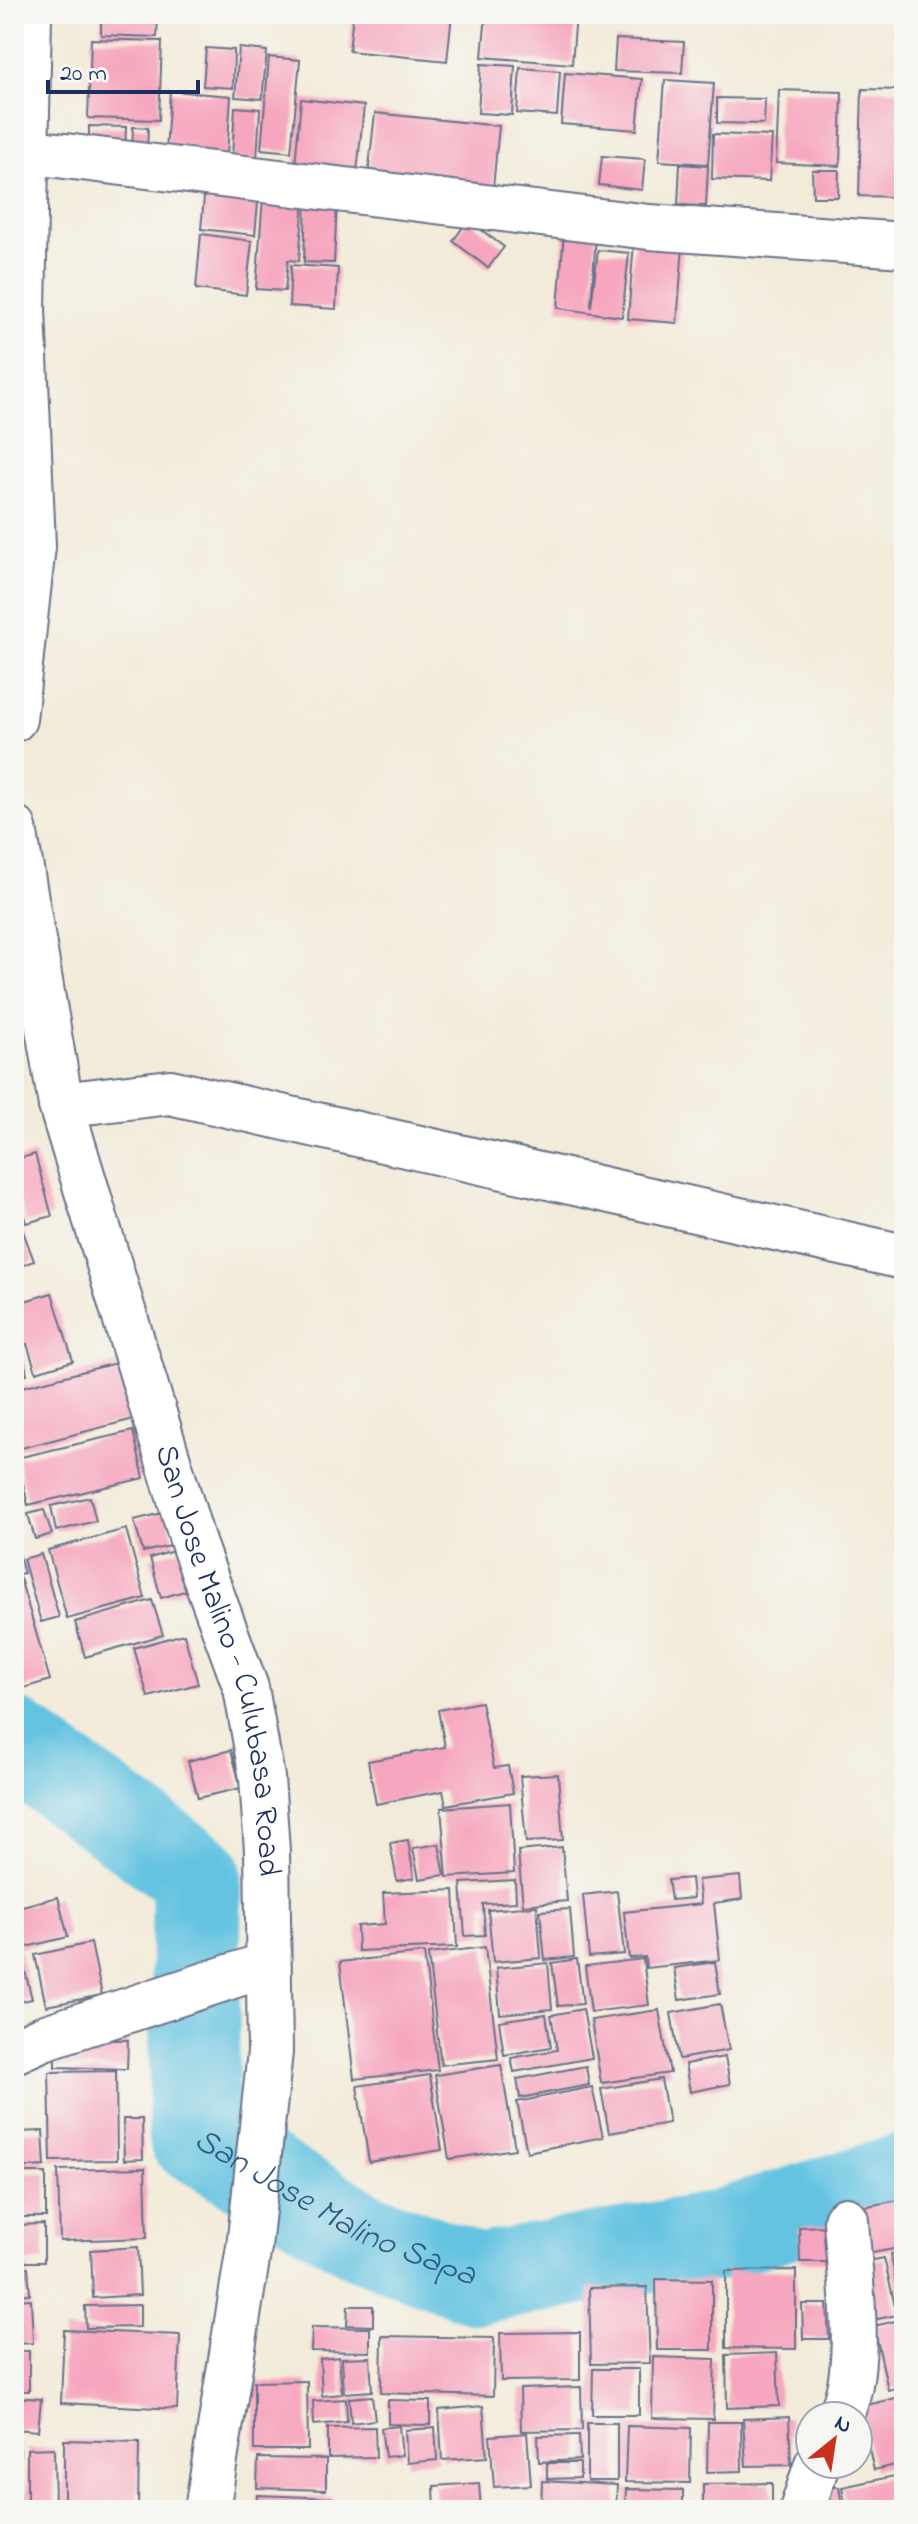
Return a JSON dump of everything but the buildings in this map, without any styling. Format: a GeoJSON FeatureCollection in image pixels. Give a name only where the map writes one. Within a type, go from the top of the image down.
{"type":"FeatureCollection","features":[{"type":"Feature","properties":{"kind":"street"},"geometry":{"type":"LineString","coordinates":[[14,719],[33,546],[23,310],[29,14]]}},
{"type":"Feature","properties":{"kind":"street"},"geometry":{"type":"LineString","coordinates":[[24,151],[649,227],[904,245]]}},
{"type":"Feature","properties":{"kind":"street","name":"San Jose Malino - Culubasa Road"},"geometry":{"type":"LineString","coordinates":[[14,828],[61,1105],[189,1532],[246,1688],[264,1807],[270,2052],[249,2247],[207,2510]]}},
{"type":"Feature","properties":{"kind":"street"},"geometry":{"type":"LineString","coordinates":[[61,1105],[170,1092],[904,1257]]}},
{"type":"Feature","properties":{"kind":"street"},"geometry":{"type":"LineString","coordinates":[[14,2051],[266,1965]]}},
{"type":"Feature","properties":{"kind":"street"},"geometry":{"type":"LineString","coordinates":[[846,2220],[852,2336],[848,2400]]}},
{"type":"Feature","properties":{"kind":"street"},"geometry":{"type":"LineString","coordinates":[[802,2510],[812,2480]]}},
{"type":"Feature","properties":{"kind":"waterway","name":"San Jose Malino Sapa"},"geometry":{"type":"LineString","coordinates":[[14,1744],[197,1875],[193,2136],[362,2235],[477,2279],[711,2237],[904,2178]]}}]}
